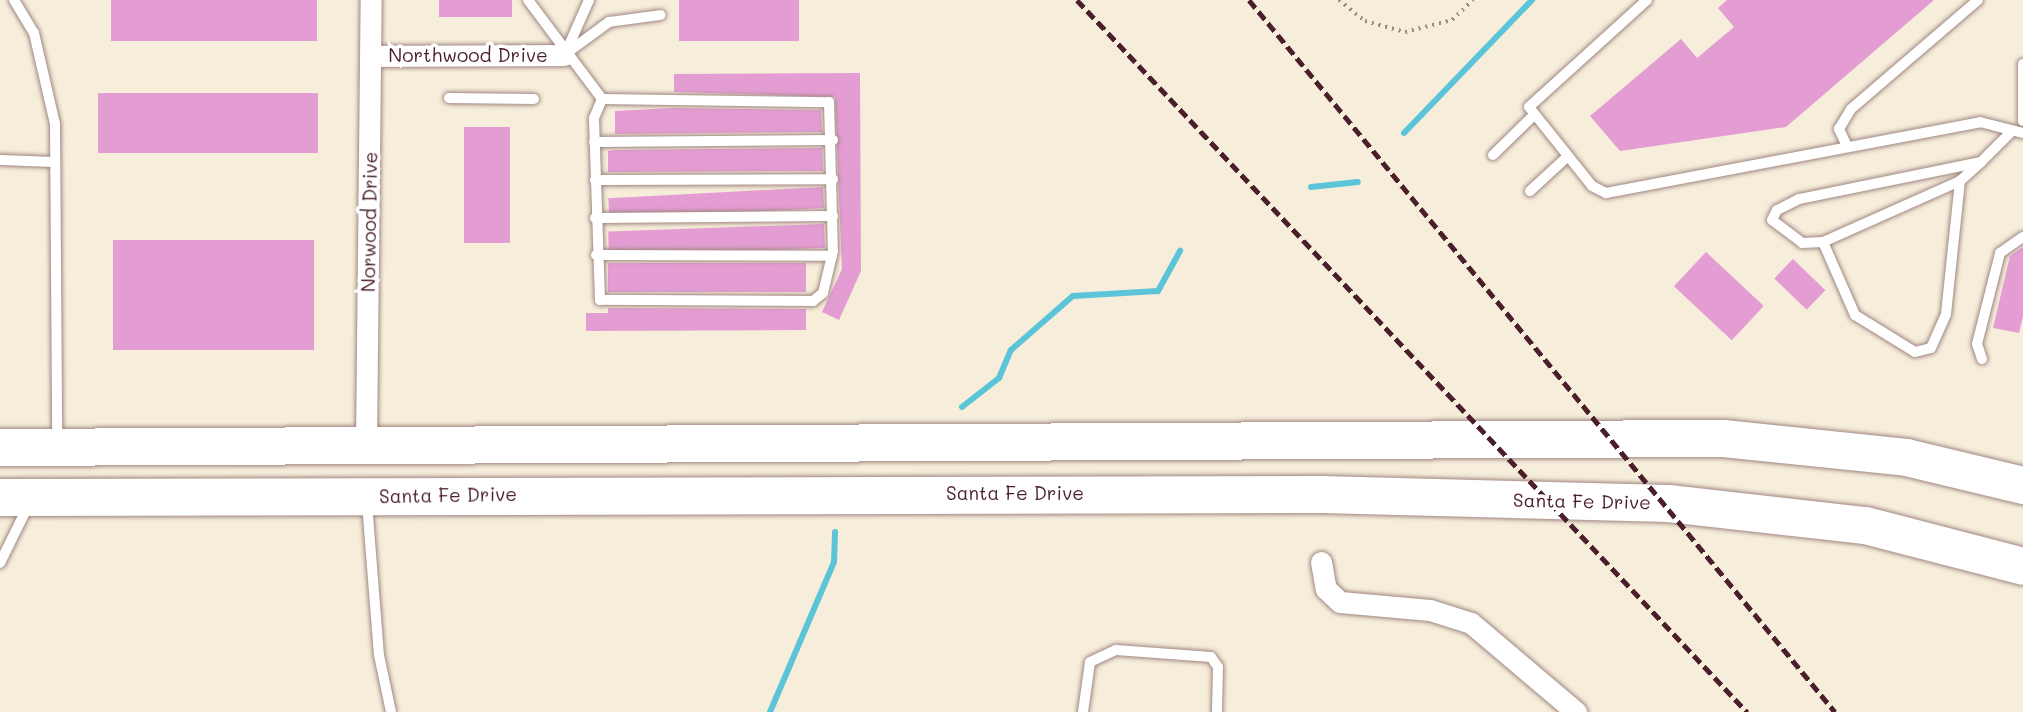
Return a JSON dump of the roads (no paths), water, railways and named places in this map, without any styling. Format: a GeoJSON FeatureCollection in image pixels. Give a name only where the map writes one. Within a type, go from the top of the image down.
{"type":"FeatureCollection","features":[{"type":"Feature","properties":{"kind":"highway"},"geometry":{"type":"LineString","coordinates":[[0,447],[1723,438],[1906,457],[2023,485]]}},
{"type":"Feature","properties":{"kind":"highway"},"geometry":{"type":"LineString","coordinates":[[268,496],[345,477],[360,462],[366,444]]}},
{"type":"Feature","properties":{"kind":"highway","name":"Santa Fe Drive"},"geometry":{"type":"LineString","coordinates":[[16,497],[1321,494],[1668,503],[1865,525],[2023,566]]}},
{"type":"Feature","properties":{"kind":"street","name":"Norwood Drive"},"geometry":{"type":"LineString","coordinates":[[366,444],[371,0]]}},
{"type":"Feature","properties":{"kind":"street","name":"Northwood Drive"},"geometry":{"type":"LineString","coordinates":[[371,55],[564,55]]}},
{"type":"Feature","properties":{"kind":"street"},"geometry":{"type":"LineString","coordinates":[[1321,562],[1326,589],[1340,602],[1452,614],[1501,642],[1576,712]]}},
{"type":"Feature","properties":{"kind":"lane"},"geometry":{"type":"LineString","coordinates":[[14,0],[34,33],[45,74],[55,162],[57,448]]}},
{"type":"Feature","properties":{"kind":"lane"},"geometry":{"type":"LineString","coordinates":[[528,0],[564,55],[603,99],[824,100],[833,109],[833,216],[832,256],[823,293],[813,300],[609,304],[597,292],[594,142],[603,99]]}},
{"type":"Feature","properties":{"kind":"lane"},"geometry":{"type":"LineString","coordinates":[[564,55],[589,0]]}},
{"type":"Feature","properties":{"kind":"lane"},"geometry":{"type":"LineString","coordinates":[[1647,0],[1529,107],[1533,116],[1567,157],[1606,193],[1846,144],[1980,122],[2010,133],[2023,133]]}},
{"type":"Feature","properties":{"kind":"lane"},"geometry":{"type":"LineString","coordinates":[[1846,144],[1839,129],[1851,108],[1978,0]]}},
{"type":"Feature","properties":{"kind":"lane"},"geometry":{"type":"LineString","coordinates":[[564,55],[609,22],[661,15]]}},
{"type":"Feature","properties":{"kind":"lane"},"geometry":{"type":"LineString","coordinates":[[2023,64],[2023,121]]}},
{"type":"Feature","properties":{"kind":"lane"},"geometry":{"type":"LineString","coordinates":[[449,98],[534,99]]}},
{"type":"Feature","properties":{"kind":"lane"},"geometry":{"type":"LineString","coordinates":[[1493,155],[1533,116]]}},
{"type":"Feature","properties":{"kind":"lane"},"geometry":{"type":"LineString","coordinates":[[1981,162],[1915,171],[1777,210],[1772,220],[1783,233],[1802,243],[1822,242],[1960,181],[1981,162],[2010,133]]}},
{"type":"Feature","properties":{"kind":"lane"},"geometry":{"type":"LineString","coordinates":[[594,142],[833,140]]}},
{"type":"Feature","properties":{"kind":"lane"},"geometry":{"type":"LineString","coordinates":[[1530,191],[1567,157]]}},
{"type":"Feature","properties":{"kind":"lane"},"geometry":{"type":"LineString","coordinates":[[0,160],[55,162]]}},
{"type":"Feature","properties":{"kind":"lane"},"geometry":{"type":"LineString","coordinates":[[595,180],[833,179]]}},
{"type":"Feature","properties":{"kind":"lane"},"geometry":{"type":"LineString","coordinates":[[1822,242],[1855,315],[1915,352],[1931,348],[1953,275],[1960,181]]}},
{"type":"Feature","properties":{"kind":"lane"},"geometry":{"type":"LineString","coordinates":[[596,218],[833,216]]}},
{"type":"Feature","properties":{"kind":"lane"},"geometry":{"type":"LineString","coordinates":[[1982,359],[1977,344],[2000,253],[2023,237]]}},
{"type":"Feature","properties":{"kind":"lane"},"geometry":{"type":"LineString","coordinates":[[596,255],[832,256]]}},
{"type":"Feature","properties":{"kind":"lane"},"geometry":{"type":"LineString","coordinates":[[366,496],[379,654],[391,712]]}},
{"type":"Feature","properties":{"kind":"lane"},"geometry":{"type":"LineString","coordinates":[[0,563],[16,497]]}},
{"type":"Feature","properties":{"kind":"lane"},"geometry":{"type":"LineString","coordinates":[[1083,712],[1090,662],[1116,650],[1211,657],[1218,667],[1217,712]]}},
{"type":"Feature","properties":{"kind":"waterway"},"geometry":{"type":"LineString","coordinates":[[1404,133],[1532,0]]}},
{"type":"Feature","properties":{"kind":"waterway"},"geometry":{"type":"LineString","coordinates":[[1311,187],[1358,182]]}},
{"type":"Feature","properties":{"kind":"waterway"},"geometry":{"type":"LineString","coordinates":[[962,407],[999,378],[1011,350],[1073,296],[1158,291],[1180,251]]}},
{"type":"Feature","properties":{"kind":"waterway"},"geometry":{"type":"LineString","coordinates":[[770,712],[834,562],[835,532]]}},
{"type":"Feature","properties":{"kind":"railway"},"geometry":{"type":"LineString","coordinates":[[1077,0],[1747,712]]}},
{"type":"Feature","properties":{"kind":"railway"},"geometry":{"type":"LineString","coordinates":[[1249,0],[1835,712]]}}]}
